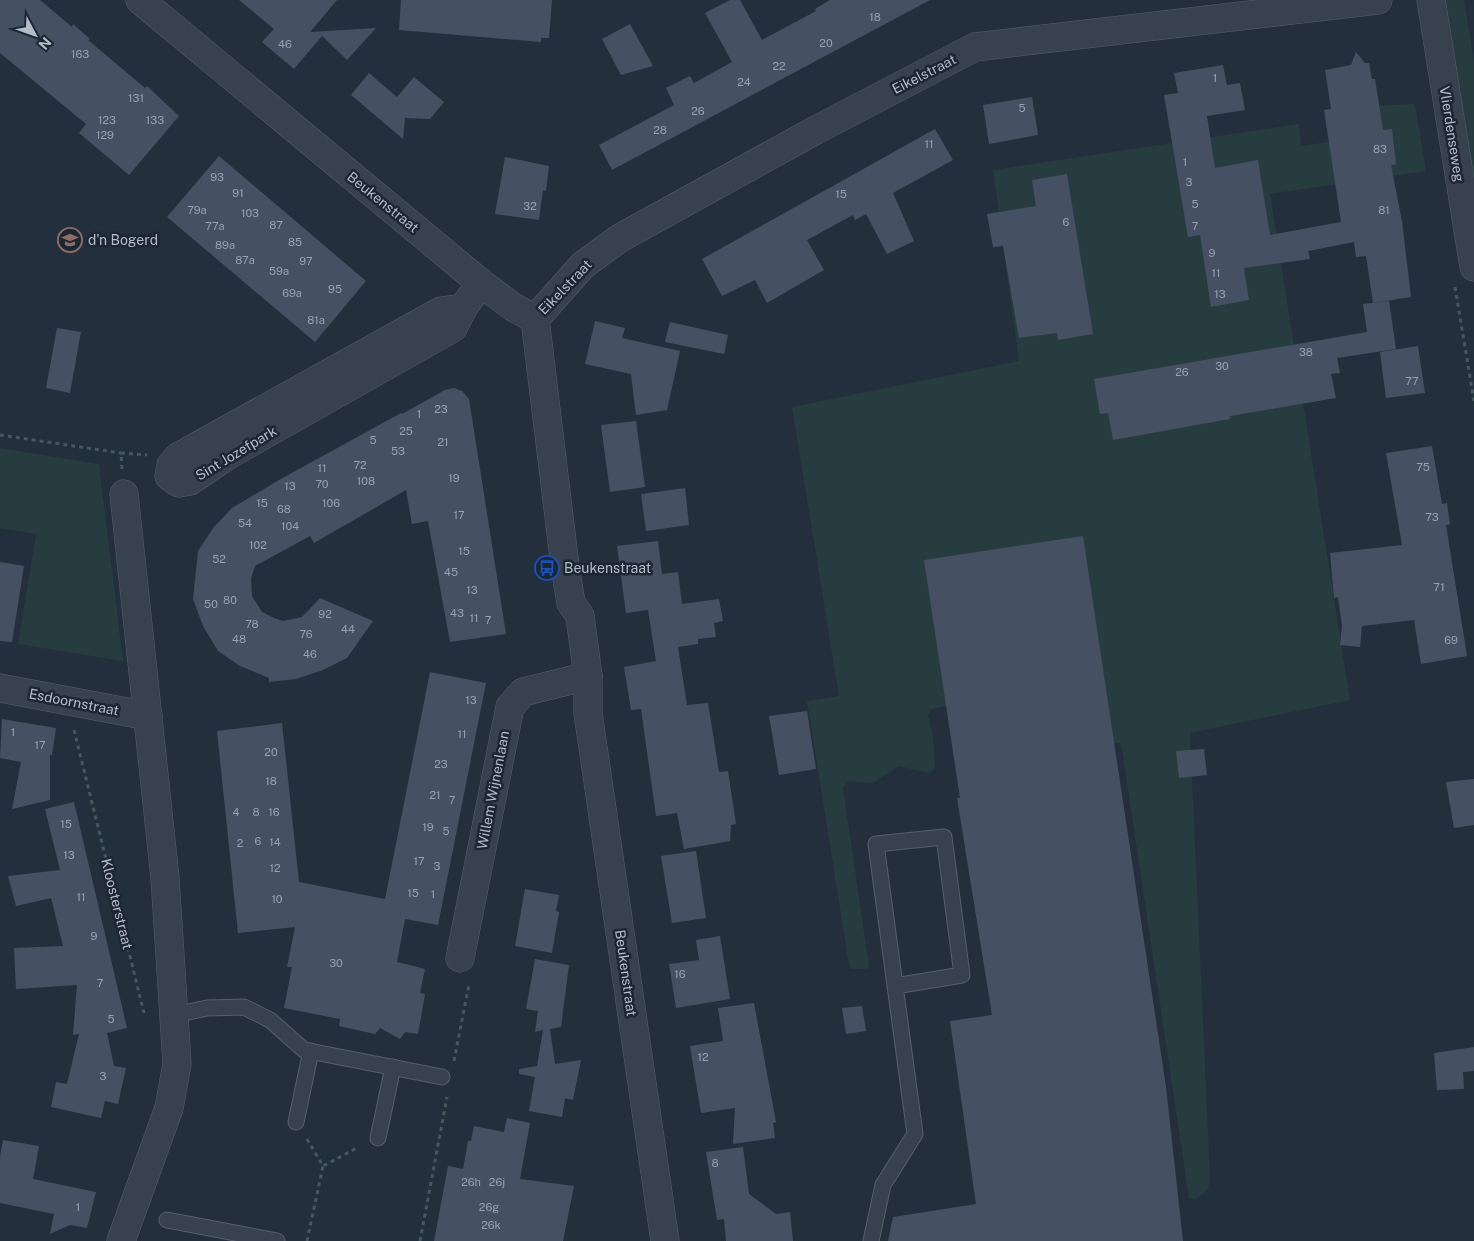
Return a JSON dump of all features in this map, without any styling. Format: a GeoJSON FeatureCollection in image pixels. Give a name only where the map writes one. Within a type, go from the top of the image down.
{"type":"FeatureCollection","features":[{"type":"Feature","properties":{"kind":"street","name":"Beukenstraat"},"geometry":{"type":"LineString","coordinates":[[140,0],[481,283],[514,307],[535,319],[565,566],[571,603],[580,616],[588,676],[588,713],[665,1241]]}},
{"type":"Feature","properties":{"kind":"street","name":"Eikelstraat"},"geometry":{"type":"LineString","coordinates":[[535,319],[583,265],[620,238],[816,130],[975,47],[1378,0]]}},
{"type":"Feature","properties":{"kind":"street","name":"Vlierdenseweg"},"geometry":{"type":"LineString","coordinates":[[1431,0],[1474,268]]}},
{"type":"Feature","properties":{"kind":"street","name":"Sint Jozefpark"},"geometry":{"type":"LineString","coordinates":[[463,308],[441,311],[178,457],[170,465],[169,476],[179,483],[190,481],[230,454],[454,328],[463,308],[481,283]]}},
{"type":"Feature","properties":{"kind":"street"},"geometry":{"type":"LineString","coordinates":[[121,1241],[169,1108],[177,1064],[176,1015],[166,878],[124,494]]}},
{"type":"Feature","properties":{"kind":"street","name":"Willem Wijnenlaan"},"geometry":{"type":"LineString","coordinates":[[460,958],[510,707],[522,692],[588,676]]}},
{"type":"Feature","properties":{"kind":"street","name":"Esdoornstraat"},"geometry":{"type":"LineString","coordinates":[[0,688],[148,716]]}},
{"type":"Feature","properties":{"kind":"lane"},"geometry":{"type":"LineString","coordinates":[[871,1241],[883,1185],[915,1134],[895,986],[876,844],[944,837],[962,975],[895,986]]}},
{"type":"Feature","properties":{"kind":"lane"},"geometry":{"type":"LineString","coordinates":[[176,1015],[207,1008],[244,1007],[270,1020],[304,1050],[442,1077]]}},
{"type":"Feature","properties":{"kind":"lane"},"geometry":{"type":"LineString","coordinates":[[296,1122],[311,1052]]}},
{"type":"Feature","properties":{"kind":"lane"},"geometry":{"type":"LineString","coordinates":[[378,1138],[393,1067]]}},
{"type":"Feature","properties":{"kind":"lane"},"geometry":{"type":"LineString","coordinates":[[168,1220],[235,1237],[277,1241]]}},
{"type":"Feature","properties":{"kind":"path"},"geometry":{"type":"LineString","coordinates":[[0,436],[121,454]]}},
{"type":"Feature","properties":{"kind":"path","name":"Kloosterstraat"},"geometry":{"type":"LineString","coordinates":[[67,700],[146,1017]]}},
{"type":"Feature","properties":{"kind":"path"},"geometry":{"type":"LineString","coordinates":[[296,1122],[323,1166],[307,1241]]}},
{"type":"Feature","properties":{"kind":"path"},"geometry":{"type":"LineString","coordinates":[[323,1166],[378,1138]]}},
{"type":"Feature","properties":{"kind":"green space"},"geometry":{"type":"Polygon","coordinates":[[[1441,0],[1464,0],[1474,62],[1474,210],[1441,0]]]}},
{"type":"Feature","properties":{"kind":"green space"},"geometry":{"type":"Polygon","coordinates":[[[1415,104],[1426,171],[1270,194],[1350,700],[1190,733],[1210,1177],[1208,1190],[1196,1199],[1189,1198],[1122,749],[1120,743],[1086,745],[1048,688],[931,709],[928,716],[933,737],[935,768],[929,773],[899,766],[873,783],[847,781],[843,788],[869,966],[867,969],[852,969],[849,965],[807,701],[839,696],[792,407],[1019,361],[993,170],[1299,124],[1301,146],[1343,140],[1366,106],[1415,104]]]}},
{"type":"Feature","properties":{"kind":"green space"},"geometry":{"type":"Polygon","coordinates":[[[0,448],[99,464],[123,661],[18,644],[36,534],[0,528],[0,448]]]}},
{"type":"Feature","properties":{"kind":"building"},"geometry":{"type":"Polygon","coordinates":[[[0,0],[40,0],[72,27],[73,24],[90,39],[88,40],[145,88],[147,86],[179,116],[129,175],[79,133],[86,124],[0,53],[0,0]]]}},
{"type":"Feature","properties":{"kind":"building"},"geometry":{"type":"Polygon","coordinates":[[[239,0],[337,0],[310,32],[376,28],[347,60],[322,36],[294,69],[262,42],[274,29],[239,0]]]}},
{"type":"Feature","properties":{"kind":"building"},"geometry":{"type":"Polygon","coordinates":[[[401,0],[552,0],[549,38],[541,38],[541,42],[399,30],[401,0]]]}},
{"type":"Feature","properties":{"kind":"building"},"geometry":{"type":"Polygon","coordinates":[[[730,0],[740,0],[762,40],[816,11],[815,9],[830,0],[930,0],[612,170],[599,145],[674,105],[666,88],[690,76],[694,83],[732,62],[705,13],[730,0]]]}},
{"type":"Feature","properties":{"kind":"building"},"geometry":{"type":"Polygon","coordinates":[[[630,24],[653,66],[621,75],[602,39],[630,24]]]}},
{"type":"Feature","properties":{"kind":"building"},"geometry":{"type":"Polygon","coordinates":[[[1356,52],[1365,63],[1369,63],[1372,79],[1375,79],[1383,130],[1392,129],[1396,164],[1391,165],[1402,221],[1411,297],[1373,303],[1366,256],[1356,257],[1354,242],[1308,251],[1310,259],[1244,268],[1249,300],[1211,307],[1200,235],[1188,237],[1164,95],[1178,93],[1174,73],[1223,65],[1227,85],[1240,83],[1245,110],[1207,116],[1215,168],[1258,160],[1270,235],[1341,222],[1324,110],[1331,109],[1325,70],[1351,65],[1356,52]]]}},
{"type":"Feature","properties":{"kind":"building"},"geometry":{"type":"Polygon","coordinates":[[[369,73],[397,97],[414,77],[444,102],[430,119],[405,118],[403,139],[351,95],[369,73]]]}},
{"type":"Feature","properties":{"kind":"building"},"geometry":{"type":"Polygon","coordinates":[[[1032,97],[1038,135],[989,144],[983,105],[1032,97]]]}},
{"type":"Feature","properties":{"kind":"building"},"geometry":{"type":"Polygon","coordinates":[[[935,129],[953,160],[893,193],[914,241],[887,254],[866,214],[855,220],[853,215],[807,240],[824,270],[767,303],[755,280],[722,296],[702,259],[935,129]]]}},
{"type":"Feature","properties":{"kind":"building"},"geometry":{"type":"Polygon","coordinates":[[[219,156],[366,281],[315,342],[167,217],[219,156]]]}},
{"type":"Feature","properties":{"kind":"building"},"geometry":{"type":"Polygon","coordinates":[[[505,157],[549,166],[546,191],[543,190],[539,220],[495,214],[505,157]]]}},
{"type":"Feature","properties":{"kind":"building"},"geometry":{"type":"Polygon","coordinates":[[[1067,174],[1093,334],[1058,340],[1057,333],[1019,338],[1003,246],[993,247],[987,214],[1036,206],[1032,180],[1067,174]]]}},
{"type":"Feature","properties":{"kind":"building"},"geometry":{"type":"Polygon","coordinates":[[[1389,301],[1396,349],[1337,358],[1340,373],[1331,374],[1336,398],[1230,416],[1230,419],[1113,440],[1108,413],[1100,414],[1094,379],[1367,332],[1363,304],[1389,301]]]}},
{"type":"Feature","properties":{"kind":"building"},"geometry":{"type":"Polygon","coordinates":[[[595,321],[625,328],[622,338],[680,351],[667,410],[636,415],[631,374],[585,364],[595,321]]]}},
{"type":"Feature","properties":{"kind":"building"},"geometry":{"type":"Polygon","coordinates":[[[670,322],[728,335],[724,354],[665,342],[670,322]]]}},
{"type":"Feature","properties":{"kind":"building"},"geometry":{"type":"Polygon","coordinates":[[[57,328],[81,332],[70,393],[46,388],[57,328]]]}},
{"type":"Feature","properties":{"kind":"building"},"geometry":{"type":"Polygon","coordinates":[[[1418,346],[1425,393],[1386,398],[1380,352],[1418,346]]]}},
{"type":"Feature","properties":{"kind":"building"},"geometry":{"type":"Polygon","coordinates":[[[454,388],[462,391],[469,399],[506,634],[450,642],[428,521],[412,524],[406,490],[314,543],[310,536],[255,566],[251,579],[252,596],[262,612],[274,618],[283,621],[302,617],[320,598],[373,621],[347,658],[323,670],[296,679],[269,682],[269,678],[240,666],[218,651],[203,626],[193,599],[198,551],[214,527],[232,508],[279,480],[401,413],[445,390],[454,388]]]}},
{"type":"Feature","properties":{"kind":"building"},"geometry":{"type":"Polygon","coordinates":[[[636,421],[645,487],[610,492],[601,425],[636,421]]]}},
{"type":"Feature","properties":{"kind":"building"},"geometry":{"type":"Polygon","coordinates":[[[1432,446],[1442,504],[1447,503],[1450,524],[1446,525],[1467,656],[1421,664],[1414,620],[1362,626],[1360,647],[1340,645],[1342,626],[1338,597],[1334,598],[1330,553],[1402,545],[1386,453],[1432,446]]]}},
{"type":"Feature","properties":{"kind":"building"},"geometry":{"type":"Polygon","coordinates":[[[685,488],[689,525],[646,531],[641,494],[685,488]]]}},
{"type":"Feature","properties":{"kind":"building"},"geometry":{"type":"Polygon","coordinates":[[[1083,536],[1166,1087],[1183,1241],[888,1241],[893,1217],[976,1204],[950,1021],[992,1015],[957,798],[960,798],[924,560],[1083,536]]]}},
{"type":"Feature","properties":{"kind":"building"},"geometry":{"type":"Polygon","coordinates":[[[658,541],[662,574],[678,572],[682,604],[719,599],[723,621],[714,623],[716,637],[698,639],[698,644],[678,647],[687,705],[708,703],[719,772],[728,771],[736,824],[731,825],[730,841],[684,849],[677,813],[656,816],[641,709],[631,710],[624,667],[656,661],[648,610],[626,613],[617,546],[658,541]]]}},
{"type":"Feature","properties":{"kind":"building"},"geometry":{"type":"Polygon","coordinates":[[[0,562],[24,566],[12,642],[0,641],[0,562]]]}},
{"type":"Feature","properties":{"kind":"building"},"geometry":{"type":"Polygon","coordinates":[[[430,672],[486,683],[438,925],[405,919],[397,962],[425,969],[420,993],[425,994],[418,1034],[405,1032],[400,1039],[380,1028],[375,1034],[339,1026],[340,1019],[284,1008],[292,967],[287,967],[295,927],[238,933],[217,731],[282,723],[299,882],[385,899],[430,672]]]}},
{"type":"Feature","properties":{"kind":"building"},"geometry":{"type":"Polygon","coordinates":[[[807,711],[816,769],[779,775],[769,716],[807,711]]]}},
{"type":"Feature","properties":{"kind":"building"},"geometry":{"type":"Polygon","coordinates":[[[2,719],[56,728],[52,755],[50,755],[50,800],[12,809],[21,762],[0,758],[2,719]]]}},
{"type":"Feature","properties":{"kind":"building"},"geometry":{"type":"Polygon","coordinates":[[[1204,749],[1207,775],[1179,778],[1176,751],[1204,749]]]}},
{"type":"Feature","properties":{"kind":"building"},"geometry":{"type":"Polygon","coordinates":[[[1474,779],[1474,825],[1454,828],[1446,782],[1474,779]]]}},
{"type":"Feature","properties":{"kind":"building"},"geometry":{"type":"Polygon","coordinates":[[[74,802],[127,1028],[107,1033],[114,1066],[126,1068],[118,1104],[105,1101],[101,1118],[51,1107],[56,1082],[67,1084],[79,1034],[73,1035],[77,985],[16,989],[14,948],[63,946],[51,898],[16,906],[8,876],[60,870],[45,809],[74,802]]]}},
{"type":"Feature","properties":{"kind":"building"},"geometry":{"type":"Polygon","coordinates":[[[696,851],[706,918],[672,923],[661,856],[696,851]]]}},
{"type":"Feature","properties":{"kind":"building"},"geometry":{"type":"Polygon","coordinates":[[[525,889],[559,895],[556,911],[559,912],[552,953],[515,946],[525,889]]]}},
{"type":"Feature","properties":{"kind":"building"},"geometry":{"type":"Polygon","coordinates":[[[720,936],[730,999],[676,1008],[669,964],[699,960],[696,940],[720,936]]]}},
{"type":"Feature","properties":{"kind":"building"},"geometry":{"type":"Polygon","coordinates":[[[535,959],[569,965],[561,1027],[550,1029],[555,1064],[581,1060],[573,1100],[565,1098],[562,1117],[529,1111],[535,1077],[519,1074],[519,1069],[537,1066],[543,1030],[535,1032],[538,1011],[526,1009],[535,959]]]}},
{"type":"Feature","properties":{"kind":"building"},"geometry":{"type":"Polygon","coordinates":[[[754,1003],[776,1122],[773,1123],[775,1138],[733,1144],[735,1108],[701,1113],[690,1046],[723,1041],[718,1008],[754,1003]]]}},
{"type":"Feature","properties":{"kind":"building"},"geometry":{"type":"Polygon","coordinates":[[[862,1006],[866,1031],[846,1034],[842,1008],[862,1006]]]}},
{"type":"Feature","properties":{"kind":"building"},"geometry":{"type":"Polygon","coordinates":[[[1474,1047],[1474,1071],[1463,1072],[1464,1089],[1437,1090],[1434,1053],[1474,1047]]]}},
{"type":"Feature","properties":{"kind":"building"},"geometry":{"type":"Polygon","coordinates":[[[507,1118],[530,1123],[520,1179],[574,1186],[563,1241],[434,1241],[448,1166],[463,1169],[468,1141],[471,1141],[474,1126],[504,1132],[507,1118]]]}},
{"type":"Feature","properties":{"kind":"building"},"geometry":{"type":"Polygon","coordinates":[[[3,1140],[39,1146],[33,1179],[96,1192],[87,1228],[70,1225],[50,1234],[54,1214],[0,1203],[0,1157],[3,1140]]]}},
{"type":"Feature","properties":{"kind":"building"},"geometry":{"type":"Polygon","coordinates":[[[743,1147],[749,1194],[776,1214],[790,1212],[793,1241],[726,1241],[724,1219],[717,1220],[706,1152],[743,1147]]]}},
{"type":"Feature","properties":{"kind":"place","name":"d'n Bogerd"},"geometry":{"type":"Point","coordinates":[70,240]}},
{"type":"Feature","properties":{"kind":"place","name":"Beukenstraat"},"geometry":{"type":"Point","coordinates":[547,568]}}]}
